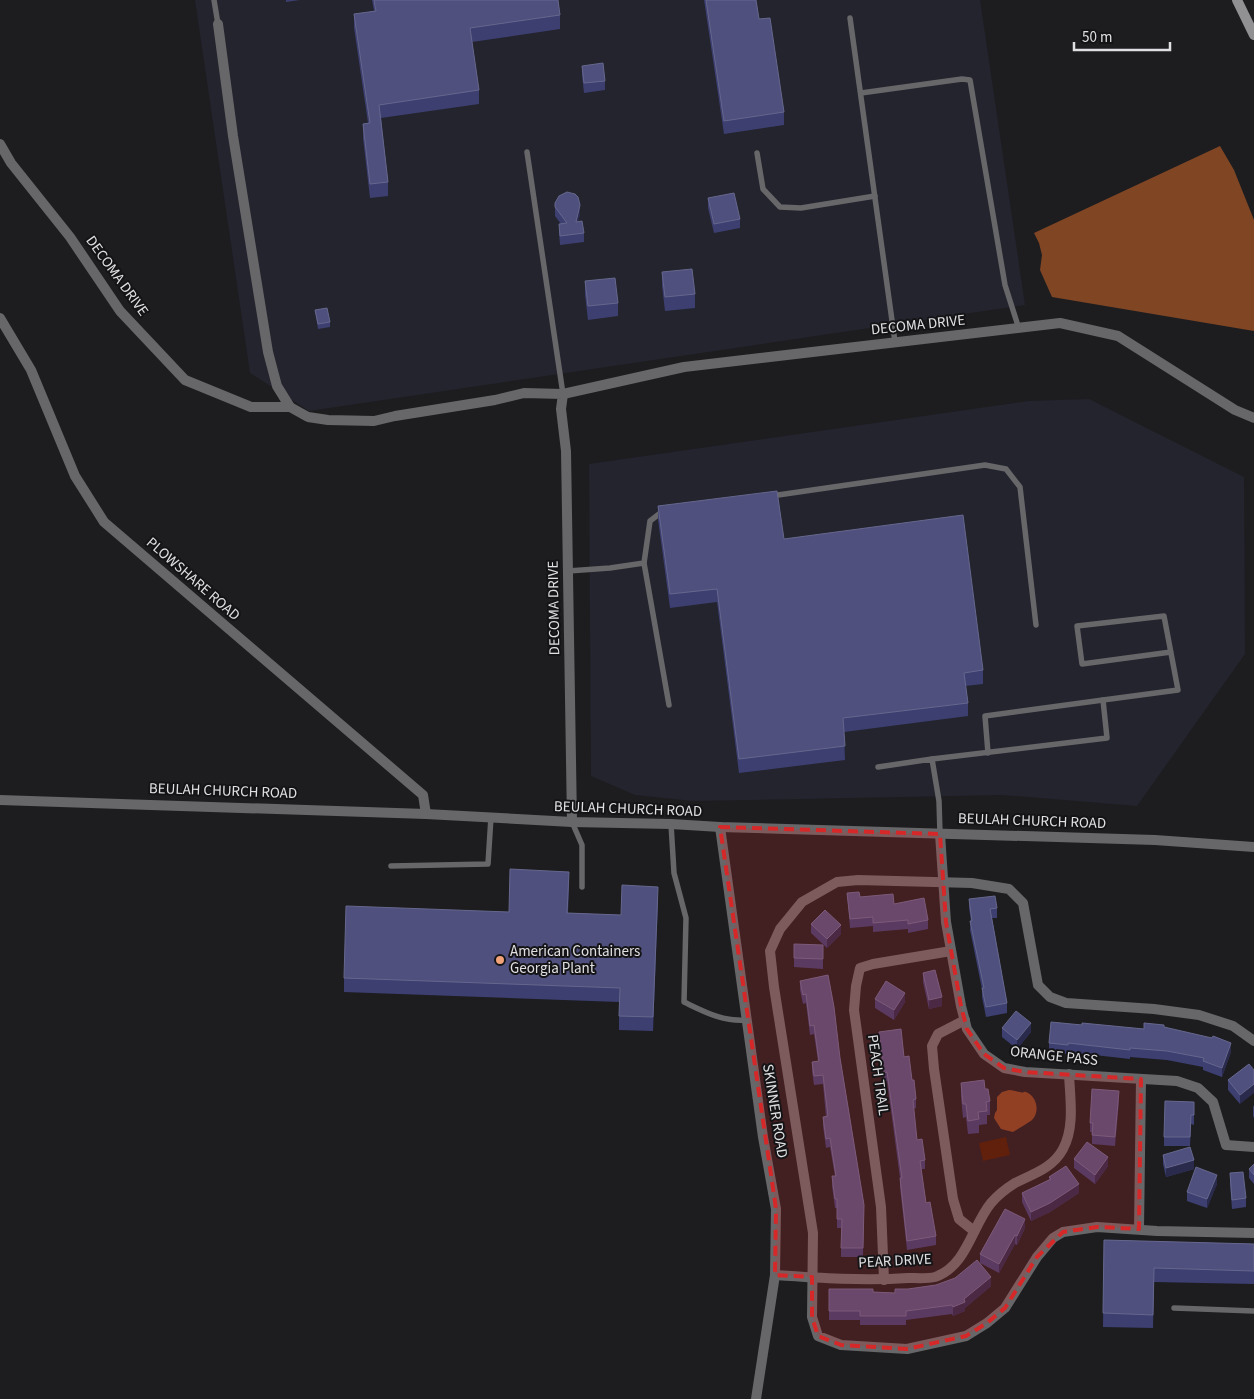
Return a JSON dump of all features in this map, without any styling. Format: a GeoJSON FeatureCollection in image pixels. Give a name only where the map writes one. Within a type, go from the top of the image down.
{"type":"FeatureCollection","features":[{"type":"Feature","properties":{"kind":"main road"},"geometry":{"type":"LineString","coordinates":[[1236,0],[1254,35]]}},
{"type":"Feature","properties":{"kind":"street"},"geometry":{"type":"LineString","coordinates":[[218,24],[233,136],[268,352],[277,386],[290,407]]}},
{"type":"Feature","properties":{"kind":"street","name":"DECOMA DRIVE"},"geometry":{"type":"LineString","coordinates":[[0,144],[11,162],[70,237],[120,311],[186,380],[251,407],[290,407],[308,417],[328,420],[374,421],[495,400],[524,393],[563,394],[684,366],[1060,324],[1118,336],[1236,410],[1254,418]]}},
{"type":"Feature","properties":{"kind":"street","name":"PLOWSHARE ROAD"},"geometry":{"type":"LineString","coordinates":[[0,318],[31,370],[75,476],[104,522],[424,795],[426,814]]}},
{"type":"Feature","properties":{"kind":"street","name":"DECOMA DRIVE"},"geometry":{"type":"LineString","coordinates":[[563,394],[561,409],[566,451],[572,822]]}},
{"type":"Feature","properties":{"kind":"street","name":"BEULAH CHURCH ROAD"},"geometry":{"type":"LineString","coordinates":[[0,800],[426,814],[572,822],[1155,840],[1254,847]]}},
{"type":"Feature","properties":{"kind":"street","name":"SKINNER ROAD"},"geometry":{"type":"LineString","coordinates":[[720,827],[763,1137],[776,1209],[775,1275],[756,1399]]}},
{"type":"Feature","properties":{"kind":"street","name":"ORANGE PASS"},"geometry":{"type":"LineString","coordinates":[[940,834],[946,922],[951,951],[967,1029],[984,1054],[1004,1068],[1025,1072],[1177,1081],[1198,1088],[1213,1102],[1226,1145],[1254,1147]]}},
{"type":"Feature","properties":{"kind":"street"},"geometry":{"type":"LineString","coordinates":[[1254,1041],[1233,1026],[1199,1015],[1154,1009],[1066,1003],[1050,997],[1038,984],[1023,903],[1009,888],[972,882],[858,880],[837,882],[802,902],[780,929],[770,951],[813,1233],[812,1317],[818,1336],[841,1345],[907,1349],[937,1344],[966,1336],[987,1323],[1005,1308],[1037,1258],[1053,1238],[1063,1232],[1097,1226],[1254,1233]]}},
{"type":"Feature","properties":{"kind":"street","name":"PEACH TRAIL"},"geometry":{"type":"LineString","coordinates":[[884,1280],[881,1207],[854,1010],[856,986],[860,968],[873,964],[951,951]]}},
{"type":"Feature","properties":{"kind":"street"},"geometry":{"type":"LineString","coordinates":[[965,1020],[938,1034],[932,1046],[953,1199],[959,1219],[974,1231]]}},
{"type":"Feature","properties":{"kind":"street","name":"PEAR DRIVE"},"geometry":{"type":"LineString","coordinates":[[775,1275],[884,1280],[934,1277],[950,1268],[963,1254],[979,1221],[992,1203],[1012,1185],[1050,1166],[1063,1151],[1068,1138],[1071,1118],[1069,1074]]}},
{"type":"Feature","properties":{"kind":"street"},"geometry":{"type":"LineString","coordinates":[[1139,1229],[1141,1079]]}},
{"type":"Feature","properties":{"kind":"lane"},"geometry":{"type":"LineString","coordinates":[[214,0],[218,24]]}},
{"type":"Feature","properties":{"kind":"lane"},"geometry":{"type":"LineString","coordinates":[[850,18],[896,342]]}},
{"type":"Feature","properties":{"kind":"lane"},"geometry":{"type":"LineString","coordinates":[[861,93],[962,79],[970,80],[1005,286],[1019,329]]}},
{"type":"Feature","properties":{"kind":"lane"},"geometry":{"type":"LineString","coordinates":[[527,152],[563,394]]}},
{"type":"Feature","properties":{"kind":"lane"},"geometry":{"type":"LineString","coordinates":[[756,153],[763,189],[780,207],[801,208],[875,196]]}},
{"type":"Feature","properties":{"kind":"lane"},"geometry":{"type":"LineString","coordinates":[[760,497],[985,465],[1006,469],[1020,487],[1036,625]]}},
{"type":"Feature","properties":{"kind":"lane"},"geometry":{"type":"LineString","coordinates":[[669,705],[644,563],[650,521],[662,511],[672,510]]}},
{"type":"Feature","properties":{"kind":"lane"},"geometry":{"type":"LineString","coordinates":[[568,571],[644,563]]}},
{"type":"Feature","properties":{"kind":"lane"},"geometry":{"type":"LineString","coordinates":[[988,753],[985,716],[1178,690],[1171,652],[1164,616],[1077,626],[1082,664],[1171,652]]}},
{"type":"Feature","properties":{"kind":"lane"},"geometry":{"type":"LineString","coordinates":[[878,767],[1107,738],[1103,700]]}},
{"type":"Feature","properties":{"kind":"lane"},"geometry":{"type":"LineString","coordinates":[[932,759],[939,801],[940,834]]}},
{"type":"Feature","properties":{"kind":"lane"},"geometry":{"type":"LineString","coordinates":[[391,866],[488,864],[491,818]]}},
{"type":"Feature","properties":{"kind":"lane"},"geometry":{"type":"LineString","coordinates":[[572,822],[582,845],[582,887]]}},
{"type":"Feature","properties":{"kind":"lane"},"geometry":{"type":"LineString","coordinates":[[671,824],[674,872],[686,918],[684,1002],[715,1016],[734,1021],[747,1020]]}},
{"type":"Feature","properties":{"kind":"lane"},"geometry":{"type":"LineString","coordinates":[[1174,1308],[1254,1311]]}},
{"type":"Feature","properties":{"kind":"highlighted area"},"geometry":{"type":"Polygon","coordinates":[[[720,827],[940,834],[946,922],[961,1006],[967,1029],[984,1054],[1004,1068],[1025,1072],[1141,1079],[1139,1229],[1097,1227],[1063,1232],[1037,1257],[1005,1308],[987,1323],[966,1336],[907,1349],[841,1345],[818,1336],[812,1317],[812,1277],[775,1275],[776,1209],[720,827]]]}},
{"type":"Feature","properties":{"kind":"shaded area"},"geometry":{"type":"Polygon","coordinates":[[[195,0],[980,0],[1025,305],[309,411],[250,373],[195,0]]]}},
{"type":"Feature","properties":{"kind":"shaded area"},"geometry":{"type":"Polygon","coordinates":[[[1220,146],[1234,170],[1254,220],[1254,331],[1052,297],[1040,270],[1042,255],[1034,233],[1220,146]]]}},
{"type":"Feature","properties":{"kind":"shaded area"},"geometry":{"type":"Polygon","coordinates":[[[1089,399],[1244,477],[1245,654],[1137,806],[1003,795],[693,801],[635,795],[591,776],[589,464],[1029,401],[1089,399]]]}},
{"type":"Feature","properties":{"kind":"shaded area"},"geometry":{"type":"Polygon","coordinates":[[[1009,1090],[1025,1092],[1031,1095],[1034,1098],[1037,1109],[1032,1120],[1013,1132],[1001,1129],[994,1118],[997,1110],[997,1097],[1002,1092],[1009,1090]]]}},
{"type":"Feature","properties":{"kind":"shaded area"},"geometry":{"type":"Polygon","coordinates":[[[1006,1137],[1010,1155],[983,1161],[979,1143],[1006,1137]]]}},
{"type":"Feature","properties":{"kind":"building"},"geometry":{"type":"Polygon","coordinates":[[[374,0],[558,0],[560,15],[470,28],[479,90],[379,105],[388,182],[370,184],[363,124],[370,123],[354,14],[376,11],[374,0]]]}},
{"type":"Feature","properties":{"kind":"building"},"geometry":{"type":"Polygon","coordinates":[[[706,0],[756,0],[759,19],[770,18],[784,112],[724,121],[706,0]]]}},
{"type":"Feature","properties":{"kind":"building"},"geometry":{"type":"Polygon","coordinates":[[[603,63],[605,81],[584,83],[582,66],[603,63]]]}},
{"type":"Feature","properties":{"kind":"building"},"geometry":{"type":"Polygon","coordinates":[[[567,192],[578,197],[580,205],[576,222],[582,221],[584,233],[560,236],[559,224],[567,223],[555,207],[555,203],[559,196],[567,192]]]}},
{"type":"Feature","properties":{"kind":"building"},"geometry":{"type":"Polygon","coordinates":[[[734,193],[740,219],[714,224],[708,198],[734,193]]]}},
{"type":"Feature","properties":{"kind":"building"},"geometry":{"type":"Polygon","coordinates":[[[692,269],[695,294],[665,297],[662,272],[692,269]]]}},
{"type":"Feature","properties":{"kind":"building"},"geometry":{"type":"Polygon","coordinates":[[[615,278],[618,303],[588,306],[585,281],[615,278]]]}},
{"type":"Feature","properties":{"kind":"building"},"geometry":{"type":"Polygon","coordinates":[[[327,308],[330,322],[318,324],[315,310],[327,308]]]}},
{"type":"Feature","properties":{"kind":"building"},"geometry":{"type":"Polygon","coordinates":[[[777,491],[784,539],[963,515],[983,670],[964,673],[968,703],[843,718],[845,746],[739,759],[717,589],[670,594],[658,506],[777,491]]]}},
{"type":"Feature","properties":{"kind":"building","name":"American Containers Georgia Plant"},"geometry":{"type":"Polygon","coordinates":[[[510,869],[569,872],[567,913],[621,915],[622,885],[658,887],[653,1017],[619,1016],[620,988],[344,978],[346,906],[509,912],[510,869]]]}},
{"type":"Feature","properties":{"kind":"building"},"geometry":{"type":"Polygon","coordinates":[[[859,892],[860,897],[893,894],[894,904],[924,898],[928,920],[908,924],[908,920],[873,923],[873,917],[850,919],[847,893],[859,892]]]}},
{"type":"Feature","properties":{"kind":"building"},"geometry":{"type":"Polygon","coordinates":[[[995,896],[997,908],[990,909],[1007,1003],[986,1007],[982,988],[984,988],[970,921],[972,921],[969,899],[995,896]]]}},
{"type":"Feature","properties":{"kind":"building"},"geometry":{"type":"Polygon","coordinates":[[[825,910],[841,925],[827,939],[811,924],[825,910]]]}},
{"type":"Feature","properties":{"kind":"building"},"geometry":{"type":"Polygon","coordinates":[[[794,944],[823,945],[823,959],[794,958],[794,944]]]}},
{"type":"Feature","properties":{"kind":"building"},"geometry":{"type":"Polygon","coordinates":[[[935,970],[942,997],[929,1000],[923,973],[935,970]]]}},
{"type":"Feature","properties":{"kind":"building"},"geometry":{"type":"Polygon","coordinates":[[[828,975],[864,1205],[863,1248],[841,1248],[842,1219],[837,1219],[837,1199],[835,1199],[832,1176],[836,1176],[830,1138],[826,1139],[823,1117],[828,1116],[823,1075],[814,1076],[812,1062],[819,1061],[814,1025],[810,1026],[806,994],[803,995],[800,981],[828,975]]]}},
{"type":"Feature","properties":{"kind":"building"},"geometry":{"type":"Polygon","coordinates":[[[886,981],[905,993],[894,1010],[875,999],[886,981]]]}},
{"type":"Feature","properties":{"kind":"building"},"geometry":{"type":"Polygon","coordinates":[[[1016,1011],[1031,1023],[1017,1040],[1002,1028],[1016,1011]]]}},
{"type":"Feature","properties":{"kind":"building"},"geometry":{"type":"Polygon","coordinates":[[[1051,1022],[1144,1029],[1144,1023],[1164,1025],[1164,1027],[1212,1038],[1213,1036],[1231,1043],[1222,1068],[1203,1061],[1204,1058],[1167,1051],[1130,1048],[1130,1050],[1068,1043],[1068,1045],[1049,1043],[1051,1022]]]}},
{"type":"Feature","properties":{"kind":"building"},"geometry":{"type":"Polygon","coordinates":[[[901,1029],[904,1057],[909,1056],[912,1080],[914,1080],[916,1099],[913,1100],[917,1140],[922,1139],[925,1160],[920,1161],[926,1203],[930,1202],[936,1236],[907,1241],[900,1178],[902,1178],[887,1072],[884,1073],[879,1032],[901,1029]]]}},
{"type":"Feature","properties":{"kind":"building"},"geometry":{"type":"Polygon","coordinates":[[[1249,1064],[1254,1070],[1254,1084],[1240,1095],[1228,1080],[1249,1064]]]}},
{"type":"Feature","properties":{"kind":"building"},"geometry":{"type":"Polygon","coordinates":[[[984,1080],[985,1089],[988,1089],[990,1101],[986,1102],[987,1111],[978,1112],[979,1119],[968,1121],[966,1104],[963,1104],[961,1083],[984,1080]]]}},
{"type":"Feature","properties":{"kind":"building"},"geometry":{"type":"Polygon","coordinates":[[[1092,1089],[1119,1091],[1115,1137],[1092,1135],[1093,1123],[1090,1123],[1092,1089]]]}},
{"type":"Feature","properties":{"kind":"building"},"geometry":{"type":"Polygon","coordinates":[[[1165,1101],[1194,1102],[1194,1115],[1191,1115],[1190,1137],[1164,1137],[1165,1101]]]}},
{"type":"Feature","properties":{"kind":"building"},"geometry":{"type":"Polygon","coordinates":[[[1087,1142],[1108,1157],[1095,1175],[1074,1159],[1087,1142]]]}},
{"type":"Feature","properties":{"kind":"building"},"geometry":{"type":"Polygon","coordinates":[[[1190,1147],[1194,1160],[1166,1168],[1163,1155],[1190,1147]]]}},
{"type":"Feature","properties":{"kind":"building"},"geometry":{"type":"Polygon","coordinates":[[[1254,1164],[1254,1175],[1249,1169],[1254,1164]]]}},
{"type":"Feature","properties":{"kind":"building"},"geometry":{"type":"Polygon","coordinates":[[[1066,1166],[1079,1184],[1050,1203],[1031,1212],[1022,1193],[1051,1179],[1049,1177],[1066,1166]]]}},
{"type":"Feature","properties":{"kind":"building"},"geometry":{"type":"Polygon","coordinates":[[[1196,1167],[1217,1175],[1207,1199],[1187,1192],[1196,1167]]]}},
{"type":"Feature","properties":{"kind":"building"},"geometry":{"type":"Polygon","coordinates":[[[1243,1172],[1246,1198],[1232,1200],[1230,1173],[1243,1172]]]}},
{"type":"Feature","properties":{"kind":"building"},"geometry":{"type":"Polygon","coordinates":[[[1005,1209],[1025,1219],[1017,1236],[1015,1235],[999,1264],[980,1254],[1005,1209]]]}},
{"type":"Feature","properties":{"kind":"building"},"geometry":{"type":"Polygon","coordinates":[[[1104,1240],[1254,1244],[1254,1271],[1154,1268],[1153,1315],[1103,1313],[1104,1240]]]}},
{"type":"Feature","properties":{"kind":"building"},"geometry":{"type":"Polygon","coordinates":[[[977,1260],[991,1277],[964,1299],[965,1302],[953,1307],[952,1305],[906,1311],[906,1316],[860,1316],[860,1311],[829,1311],[829,1289],[873,1289],[873,1292],[895,1293],[895,1289],[936,1285],[955,1278],[977,1260]]]}},
{"type":"Feature","properties":{"kind":"place","name":"American Containers Georgia Plant"},"geometry":{"type":"Point","coordinates":[500,960]}}]}
